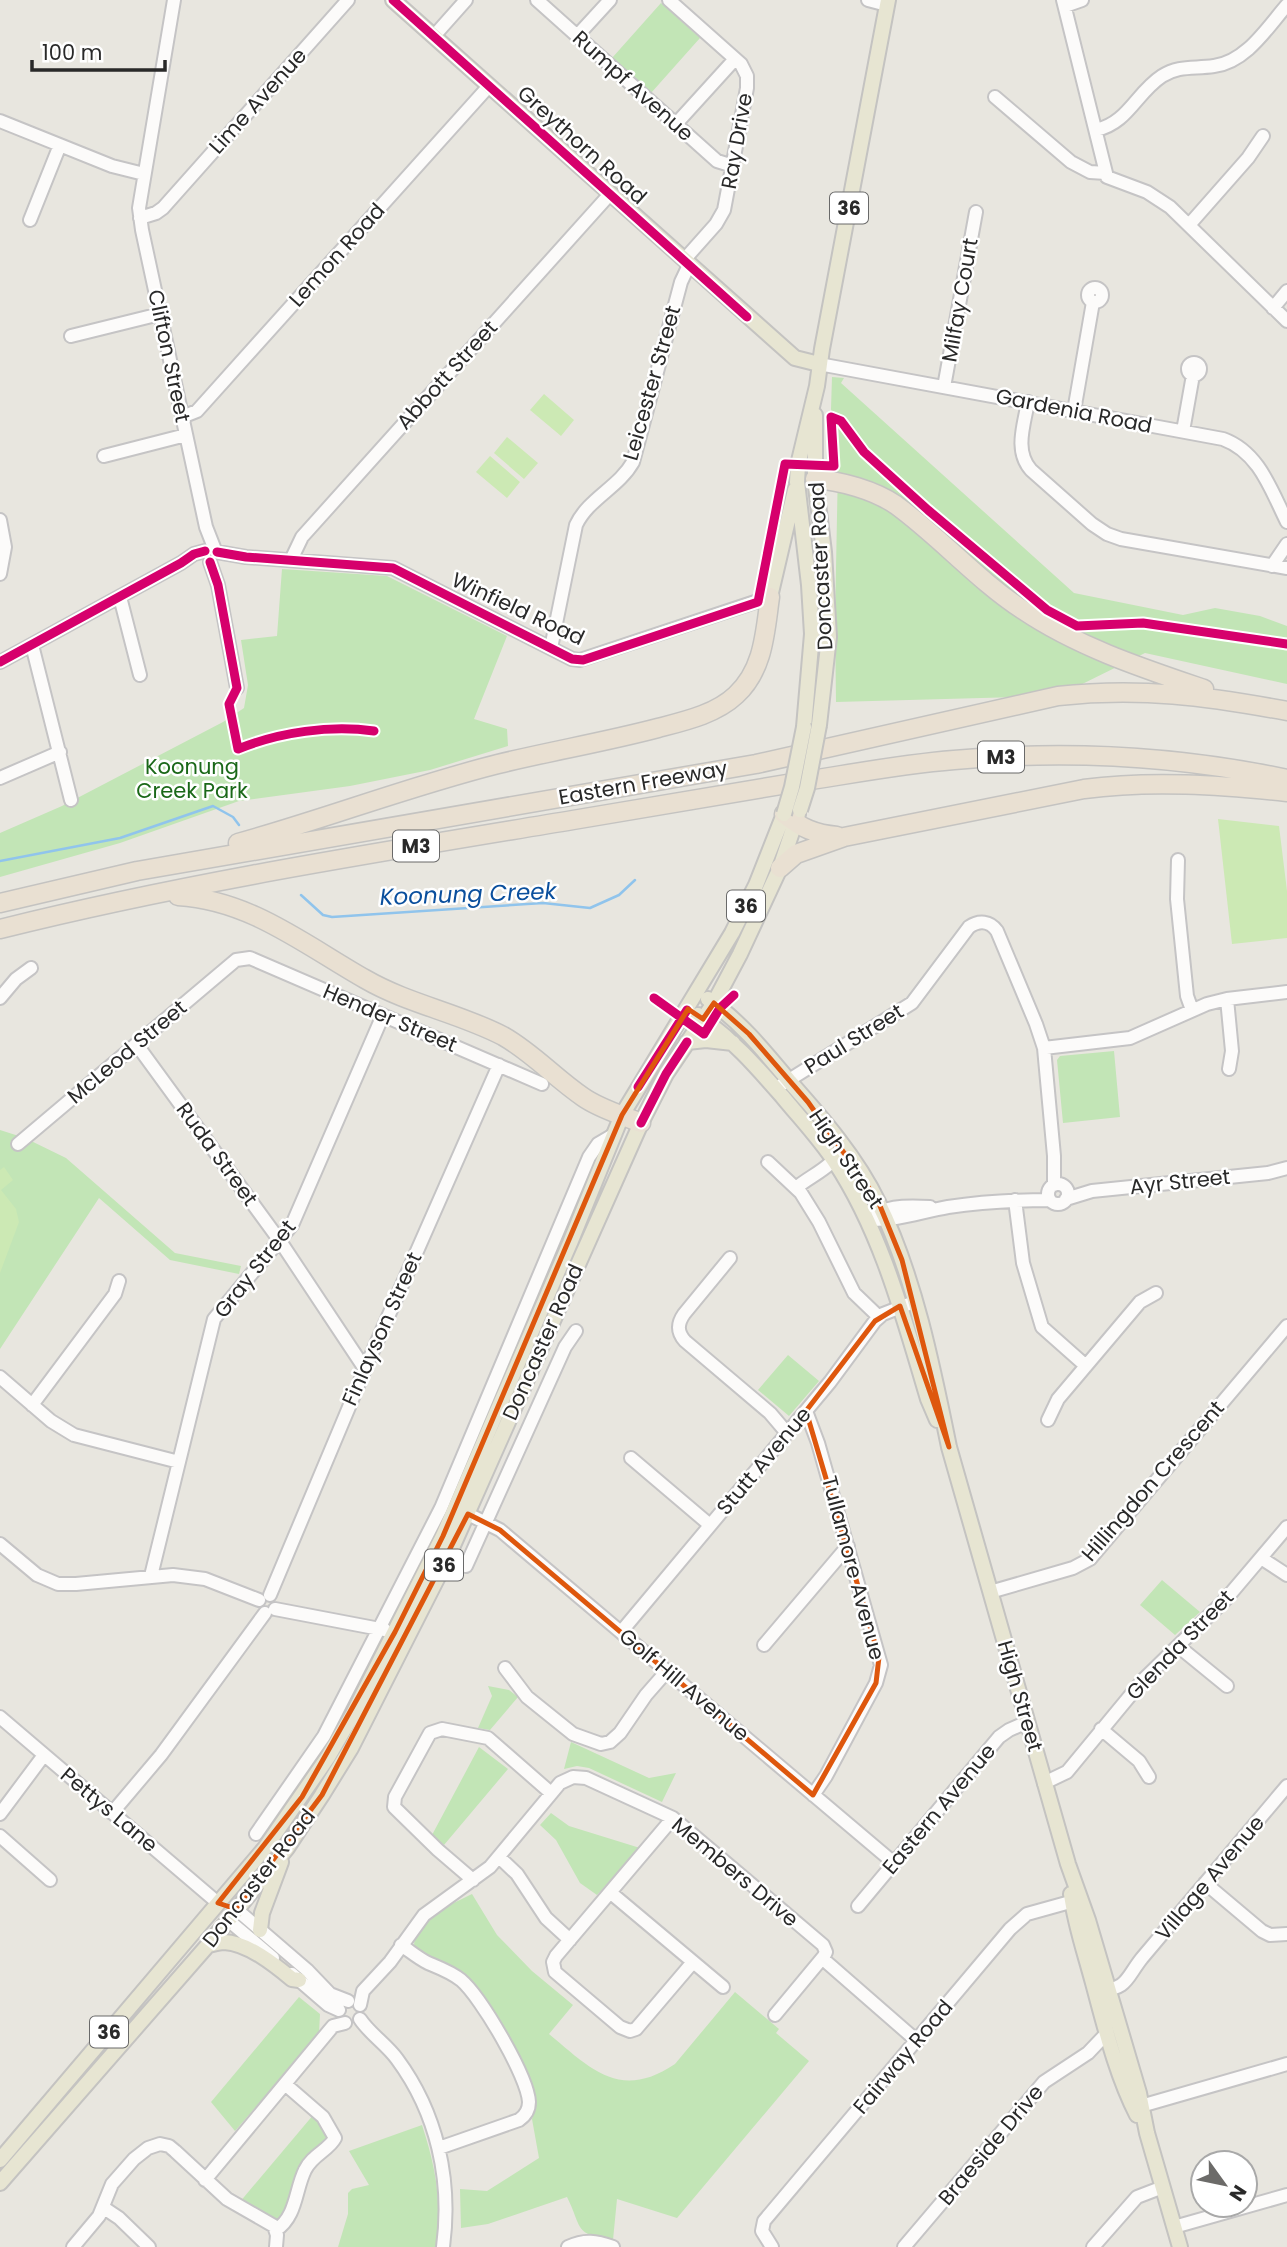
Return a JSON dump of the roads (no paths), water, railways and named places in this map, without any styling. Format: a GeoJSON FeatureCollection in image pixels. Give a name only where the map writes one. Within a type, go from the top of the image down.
{"type":"FeatureCollection","features":[{"type":"Feature","properties":{"kind":"highway"},"geometry":{"type":"LineString","coordinates":[[806,480],[859,488],[895,505],[985,582],[1056,630],[1140,667],[1251,704]]}},
{"type":"Feature","properties":{"kind":"highway","name":"36"},"geometry":{"type":"LineString","coordinates":[[137,871],[260,837],[408,789],[498,764],[633,735],[706,714],[726,703],[749,680],[763,648],[770,597]]}},
{"type":"Feature","properties":{"kind":"highway","name":"Eastern Freeway"},"geometry":{"type":"LineString","coordinates":[[0,903],[137,871],[756,764],[1058,696],[1097,692],[1189,694],[1287,711]]}},
{"type":"Feature","properties":{"kind":"highway","name":"Eastern Freeway"},"geometry":{"type":"LineString","coordinates":[[0,929],[147,897],[387,851],[838,776],[944,761],[1034,756],[1118,757],[1209,766],[1287,779]]}},
{"type":"Feature","properties":{"kind":"highway"},"geometry":{"type":"LineString","coordinates":[[780,868],[796,854],[844,837],[1108,786],[1199,786],[1287,792]]}},
{"type":"Feature","properties":{"kind":"highway"},"geometry":{"type":"LineString","coordinates":[[793,816],[818,835],[844,837]]}},
{"type":"Feature","properties":{"kind":"highway"},"geometry":{"type":"LineString","coordinates":[[147,897],[201,898],[223,903],[264,919],[368,981],[505,1037],[541,1062],[581,1096],[641,1123]]}},
{"type":"Feature","properties":{"kind":"main road","name":"Greythorn Road"},"geometry":{"type":"LineString","coordinates":[[393,0],[795,358],[819,364]]}},
{"type":"Feature","properties":{"kind":"main road","name":"Doncaster Road"},"geometry":{"type":"LineString","coordinates":[[4,2164],[208,1945],[287,1848],[351,1748],[468,1514],[641,1123],[666,1074],[727,980],[780,868],[793,816],[792,787],[804,727],[812,634],[806,480],[814,397],[888,3]]}},
{"type":"Feature","properties":{"kind":"main road","name":"Doncaster Road"},"geometry":{"type":"LineString","coordinates":[[770,597],[806,480]]}},
{"type":"Feature","properties":{"kind":"main road","name":"Doncaster Road"},"geometry":{"type":"LineString","coordinates":[[0,2183],[4,2164],[265,1848],[309,1787],[353,1714],[443,1536],[585,1208],[622,1115],[698,992],[807,789],[819,725],[829,637],[824,552],[806,480]]}},
{"type":"Feature","properties":{"kind":"main road"},"geometry":{"type":"LineString","coordinates":[[727,980],[727,1003],[734,1020]]}},
{"type":"Feature","properties":{"kind":"main road","name":"High Street"},"geometry":{"type":"LineString","coordinates":[[698,992],[749,1034],[841,1144],[867,1183],[902,1260],[907,1305],[928,1399],[949,1447],[1068,1864],[1076,1901],[1180,2247]]}},
{"type":"Feature","properties":{"kind":"main road","name":"High Street"},"geometry":{"type":"LineString","coordinates":[[688,1009],[734,1043],[834,1160],[867,1220],[907,1305]]}},
{"type":"Feature","properties":{"kind":"main road"},"geometry":{"type":"LineString","coordinates":[[687,1042],[706,1040],[734,1043]]}},
{"type":"Feature","properties":{"kind":"main road"},"geometry":{"type":"LineString","coordinates":[[585,1208],[603,1191],[617,1158],[626,1159]]}},
{"type":"Feature","properties":{"kind":"main road"},"geometry":{"type":"LineString","coordinates":[[260,1930],[262,1913],[287,1848]]}},
{"type":"Feature","properties":{"kind":"main road"},"geometry":{"type":"LineString","coordinates":[[218,1903],[232,1914]]}},
{"type":"Feature","properties":{"kind":"main road"},"geometry":{"type":"LineString","coordinates":[[208,1945],[223,1942],[256,1953],[292,1979],[299,1980]]}},
{"type":"Feature","properties":{"kind":"main road","name":"High Street"},"geometry":{"type":"LineString","coordinates":[[1103,1988],[1107,2033],[1114,2057],[1138,2107]]}},
{"type":"Feature","properties":{"kind":"street","name":"Clifton Street"},"geometry":{"type":"LineString","coordinates":[[174,0],[143,179],[140,213],[212,555],[237,688]]}},
{"type":"Feature","properties":{"kind":"street","name":"Lime Avenue"},"geometry":{"type":"LineString","coordinates":[[140,213],[168,201],[348,0]]}},
{"type":"Feature","properties":{"kind":"street"},"geometry":{"type":"LineString","coordinates":[[434,36],[466,0]]}},
{"type":"Feature","properties":{"kind":"street","name":"Rumpf Avenue"},"geometry":{"type":"LineString","coordinates":[[537,0],[717,161],[733,166]]}},
{"type":"Feature","properties":{"kind":"street"},"geometry":{"type":"LineString","coordinates":[[577,36],[610,0]]}},
{"type":"Feature","properties":{"kind":"street","name":"Ray Drive"},"geometry":{"type":"LineString","coordinates":[[668,0],[744,68],[748,81],[722,215],[687,262]]}},
{"type":"Feature","properties":{"kind":"street"},"geometry":{"type":"LineString","coordinates":[[869,0],[888,3]]}},
{"type":"Feature","properties":{"kind":"street"},"geometry":{"type":"LineString","coordinates":[[1082,0],[1064,3],[1104,167],[1110,179],[1156,197],[1189,225],[1287,321]]}},
{"type":"Feature","properties":{"kind":"street"},"geometry":{"type":"LineString","coordinates":[[1096,131],[1117,122],[1152,84],[1172,71],[1185,66],[1214,66],[1236,58],[1250,47],[1287,5]]}},
{"type":"Feature","properties":{"kind":"street"},"geometry":{"type":"LineString","coordinates":[[676,125],[735,59]]}},
{"type":"Feature","properties":{"kind":"street","name":"Lemon Road"},"geometry":{"type":"LineString","coordinates":[[182,417],[197,411],[489,86]]}},
{"type":"Feature","properties":{"kind":"street"},"geometry":{"type":"LineString","coordinates":[[995,97],[1076,165],[1104,167]]}},
{"type":"Feature","properties":{"kind":"street"},"geometry":{"type":"LineString","coordinates":[[0,121],[143,179]]}},
{"type":"Feature","properties":{"kind":"street"},"geometry":{"type":"LineString","coordinates":[[1189,225],[1248,158],[1263,136]]}},
{"type":"Feature","properties":{"kind":"street"},"geometry":{"type":"LineString","coordinates":[[30,220],[60,145]]}},
{"type":"Feature","properties":{"kind":"street","name":"Abbott Street"},"geometry":{"type":"LineString","coordinates":[[291,560],[302,537],[610,194]]}},
{"type":"Feature","properties":{"kind":"street","name":"Milfay Court"},"geometry":{"type":"LineString","coordinates":[[944,387],[976,212]]}},
{"type":"Feature","properties":{"kind":"street","name":"Leicester Street"},"geometry":{"type":"LineString","coordinates":[[551,648],[576,525],[584,512],[633,462],[687,262]]}},
{"type":"Feature","properties":{"kind":"street"},"geometry":{"type":"LineString","coordinates":[[1273,308],[1287,291]]}},
{"type":"Feature","properties":{"kind":"street"},"geometry":{"type":"LineString","coordinates":[[1074,411],[1093,302]]}},
{"type":"Feature","properties":{"kind":"street"},"geometry":{"type":"LineString","coordinates":[[71,336],[160,314]]}},
{"type":"Feature","properties":{"kind":"street","name":"Gardenia Road"},"geometry":{"type":"LineString","coordinates":[[819,364],[1223,439],[1246,451],[1262,472],[1287,522]]}},
{"type":"Feature","properties":{"kind":"street"},"geometry":{"type":"LineString","coordinates":[[1183,431],[1193,375]]}},
{"type":"Feature","properties":{"kind":"street"},"geometry":{"type":"LineString","coordinates":[[1028,402],[1020,446],[1023,459],[1031,470],[1100,530],[1121,539],[1287,568]]}},
{"type":"Feature","properties":{"kind":"street"},"geometry":{"type":"LineString","coordinates":[[104,456],[186,435]]}},
{"type":"Feature","properties":{"kind":"street"},"geometry":{"type":"LineString","coordinates":[[0,520],[5,547],[0,573]]}},
{"type":"Feature","properties":{"kind":"street"},"geometry":{"type":"LineString","coordinates":[[1272,566],[1287,544]]}},
{"type":"Feature","properties":{"kind":"street","name":"Winfield Road"},"geometry":{"type":"LineString","coordinates":[[0,662],[181,563],[212,555],[393,568],[572,659],[587,659],[770,597]]}},
{"type":"Feature","properties":{"kind":"street"},"geometry":{"type":"LineString","coordinates":[[120,597],[141,675]]}},
{"type":"Feature","properties":{"kind":"street"},"geometry":{"type":"LineString","coordinates":[[32,645],[71,800]]}},
{"type":"Feature","properties":{"kind":"street"},"geometry":{"type":"LineString","coordinates":[[0,778],[60,752]]}},
{"type":"Feature","properties":{"kind":"street"},"geometry":{"type":"LineString","coordinates":[[1178,860],[1177,899],[1187,985],[1197,1008]]}},
{"type":"Feature","properties":{"kind":"street","name":"Paul Street"},"geometry":{"type":"LineString","coordinates":[[775,1089],[912,1003],[966,930],[973,924],[982,922],[997,931],[1044,1048]]}},
{"type":"Feature","properties":{"kind":"street","name":"Hender Street"},"geometry":{"type":"LineString","coordinates":[[236,960],[250,958],[542,1084]]}},
{"type":"Feature","properties":{"kind":"street","name":"McLeod Street"},"geometry":{"type":"LineString","coordinates":[[18,1144],[236,960]]}},
{"type":"Feature","properties":{"kind":"street"},"geometry":{"type":"LineString","coordinates":[[0,998],[16,979],[31,968]]}},
{"type":"Feature","properties":{"kind":"street"},"geometry":{"type":"LineString","coordinates":[[1058,1191],[1044,1048],[1130,1038],[1197,1008],[1227,999],[1287,992]]}},
{"type":"Feature","properties":{"kind":"street"},"geometry":{"type":"LineString","coordinates":[[1227,999],[1232,1051],[1229,1069]]}},
{"type":"Feature","properties":{"kind":"street","name":"Gray Street"},"geometry":{"type":"LineString","coordinates":[[152,1576],[214,1319],[292,1225],[383,1015]]}},
{"type":"Feature","properties":{"kind":"street","name":"Ruda Street"},"geometry":{"type":"LineString","coordinates":[[137,1045],[281,1241],[365,1369]]}},
{"type":"Feature","properties":{"kind":"street","name":"Finlayson Street"},"geometry":{"type":"LineString","coordinates":[[265,1598],[499,1065]]}},
{"type":"Feature","properties":{"kind":"street","name":"Doncaster Road"},"geometry":{"type":"LineString","coordinates":[[256,1835],[324,1736],[380,1629],[441,1508],[589,1157],[598,1144],[615,1134]]}},
{"type":"Feature","properties":{"kind":"street"},"geometry":{"type":"LineString","coordinates":[[796,1188],[834,1160],[841,1144]]}},
{"type":"Feature","properties":{"kind":"street"},"geometry":{"type":"LineString","coordinates":[[768,1162],[796,1188],[819,1222],[854,1293],[879,1317]]}},
{"type":"Feature","properties":{"kind":"street","name":"Ayr Street"},"geometry":{"type":"LineString","coordinates":[[1268,1173],[1287,1168]]}},
{"type":"Feature","properties":{"kind":"street","name":"Ayr Street"},"geometry":{"type":"LineString","coordinates":[[867,1220],[1015,1200],[1058,1191],[1092,1191],[1268,1173],[1287,1174]]}},
{"type":"Feature","properties":{"kind":"street"},"geometry":{"type":"LineString","coordinates":[[1015,1200],[1023,1263],[1042,1327],[1086,1366]]}},
{"type":"Feature","properties":{"kind":"street"},"geometry":{"type":"LineString","coordinates":[[730,1258],[684,1314],[678,1330],[685,1341],[790,1430]]}},
{"type":"Feature","properties":{"kind":"street"},"geometry":{"type":"LineString","coordinates":[[32,1405],[115,1294],[119,1281]]}},
{"type":"Feature","properties":{"kind":"street"},"geometry":{"type":"LineString","coordinates":[[1048,1420],[1058,1399],[1140,1302],[1156,1293]]}},
{"type":"Feature","properties":{"kind":"street","name":"Stutt Avenue"},"geometry":{"type":"LineString","coordinates":[[621,1632],[806,1411],[879,1317],[907,1305]]}},
{"type":"Feature","properties":{"kind":"street","name":"Hillingdon Crescent"},"geometry":{"type":"LineString","coordinates":[[990,1592],[1073,1568],[1090,1559],[1287,1326]]}},
{"type":"Feature","properties":{"kind":"street","name":"Doncaster Road"},"geometry":{"type":"LineString","coordinates":[[466,1566],[565,1346],[576,1331]]}},
{"type":"Feature","properties":{"kind":"street"},"geometry":{"type":"LineString","coordinates":[[0,1377],[51,1421],[74,1435],[179,1462]]}},
{"type":"Feature","properties":{"kind":"street","name":"Tullamore Avenue"},"geometry":{"type":"LineString","coordinates":[[806,1411],[848,1546],[879,1657],[880,1671],[813,1795]]}},
{"type":"Feature","properties":{"kind":"street"},"geometry":{"type":"LineString","coordinates":[[631,1458],[710,1525]]}},
{"type":"Feature","properties":{"kind":"street","name":"Golf Hill Avenue"},"geometry":{"type":"LineString","coordinates":[[468,1514],[500,1530],[894,1863]]}},
{"type":"Feature","properties":{"kind":"street","name":"Glenda Street"},"geometry":{"type":"LineString","coordinates":[[1043,1779],[1072,1763],[1143,1680],[1226,1599],[1287,1527]]}},
{"type":"Feature","properties":{"kind":"street"},"geometry":{"type":"LineString","coordinates":[[0,1544],[37,1575],[58,1584],[173,1575],[205,1579],[265,1598],[259,1608],[395,1632]]}},
{"type":"Feature","properties":{"kind":"street"},"geometry":{"type":"LineString","coordinates":[[764,1645],[848,1546]]}},
{"type":"Feature","properties":{"kind":"street"},"geometry":{"type":"LineString","coordinates":[[1264,1555],[1286,1574]]}},
{"type":"Feature","properties":{"kind":"street"},"geometry":{"type":"LineString","coordinates":[[111,1812],[161,1755],[270,1611]]}},
{"type":"Feature","properties":{"kind":"street"},"geometry":{"type":"LineString","coordinates":[[1178,1646],[1227,1686]]}},
{"type":"Feature","properties":{"kind":"street"},"geometry":{"type":"LineString","coordinates":[[505,1668],[527,1697],[573,1734],[601,1744],[610,1742],[620,1733],[646,1695],[667,1671]]}},
{"type":"Feature","properties":{"kind":"street","name":"Pettys Lane"},"geometry":{"type":"LineString","coordinates":[[0,1717],[218,1903]]}},
{"type":"Feature","properties":{"kind":"street","name":"Eastern Avenue"},"geometry":{"type":"LineString","coordinates":[[858,1906],[999,1737],[1027,1722]]}},
{"type":"Feature","properties":{"kind":"street"},"geometry":{"type":"LineString","coordinates":[[473,1880],[394,1807],[395,1797],[430,1733],[442,1729],[488,1738],[551,1793]]}},
{"type":"Feature","properties":{"kind":"street"},"geometry":{"type":"LineString","coordinates":[[1101,1729],[1139,1761],[1149,1777]]}},
{"type":"Feature","properties":{"kind":"street"},"geometry":{"type":"LineString","coordinates":[[0,1814],[44,1755]]}},
{"type":"Feature","properties":{"kind":"street","name":"Members Drive"},"geometry":{"type":"LineString","coordinates":[[349,2005],[390,1962],[424,1915],[491,1867],[559,1783],[569,1778],[586,1778],[673,1818],[823,1945],[826,1952],[823,1959],[917,2041]]}},
{"type":"Feature","properties":{"kind":"street","name":"Village Avenue"},"geometry":{"type":"LineString","coordinates":[[1103,1988],[1133,1970],[1287,1786]]}},
{"type":"Feature","properties":{"kind":"street"},"geometry":{"type":"LineString","coordinates":[[673,1818],[553,1962],[555,1972],[625,2030],[636,2029],[693,1962]]}},
{"type":"Feature","properties":{"kind":"street"},"geometry":{"type":"LineString","coordinates":[[0,1836],[50,1880]]}},
{"type":"Feature","properties":{"kind":"street"},"geometry":{"type":"LineString","coordinates":[[499,1857],[517,1874],[546,1918],[570,1940]]}},
{"type":"Feature","properties":{"kind":"street"},"geometry":{"type":"LineString","coordinates":[[1205,1883],[1262,1931],[1274,1936],[1287,1934]]}},
{"type":"Feature","properties":{"kind":"street"},"geometry":{"type":"LineString","coordinates":[[611,1893],[723,1987]]}},
{"type":"Feature","properties":{"kind":"street","name":"Fairway Road"},"geometry":{"type":"LineString","coordinates":[[772,2247],[762,2231],[764,2221],[1022,1917],[1076,1901]]}},
{"type":"Feature","properties":{"kind":"street"},"geometry":{"type":"LineString","coordinates":[[205,2180],[333,2026],[355,2024],[363,2012],[330,1994],[307,1970],[260,1930],[232,1914]]}},
{"type":"Feature","properties":{"kind":"street"},"geometry":{"type":"LineString","coordinates":[[232,1914],[328,2005],[349,2005]]}},
{"type":"Feature","properties":{"kind":"street"},"geometry":{"type":"LineString","coordinates":[[401,1945],[428,1963],[455,1975],[470,1989],[495,2025],[509,2052],[529,2103],[527,2111],[519,2120],[439,2148]]}},
{"type":"Feature","properties":{"kind":"street"},"geometry":{"type":"LineString","coordinates":[[775,2015],[823,1959]]}},
{"type":"Feature","properties":{"kind":"street"},"geometry":{"type":"LineString","coordinates":[[345,2023],[340,2018],[349,2005]]}},
{"type":"Feature","properties":{"kind":"street"},"geometry":{"type":"LineString","coordinates":[[360,2020],[386,2046],[407,2073],[429,2117],[443,2170],[446,2200],[443,2247]]}},
{"type":"Feature","properties":{"kind":"street","name":"Braeside Drive"},"geometry":{"type":"LineString","coordinates":[[904,2247],[1044,2081],[1088,2053],[1107,2033]]}},
{"type":"Feature","properties":{"kind":"street"},"geometry":{"type":"LineString","coordinates":[[1088,2053],[1101,2051],[1114,2057]]}},
{"type":"Feature","properties":{"kind":"street"},"geometry":{"type":"LineString","coordinates":[[1138,2107],[1287,2064]]}},
{"type":"Feature","properties":{"kind":"street"},"geometry":{"type":"LineString","coordinates":[[276,2230],[290,2215],[308,2163],[332,2144],[335,2138],[323,2117],[286,2085]]}},
{"type":"Feature","properties":{"kind":"street"},"geometry":{"type":"LineString","coordinates":[[73,2247],[99,2216],[112,2184],[134,2159],[160,2144],[172,2148],[227,2199],[274,2226],[278,2238],[276,2247]]}},
{"type":"Feature","properties":{"kind":"street"},"geometry":{"type":"LineString","coordinates":[[1093,2247],[1137,2197],[1163,2187]]}},
{"type":"Feature","properties":{"kind":"street"},"geometry":{"type":"LineString","coordinates":[[1174,2227],[1287,2195]]}},
{"type":"Feature","properties":{"kind":"street"},"geometry":{"type":"LineString","coordinates":[[103,2208],[119,2218],[149,2247]]}},
{"type":"Feature","properties":{"kind":"street"},"geometry":{"type":"LineString","coordinates":[[569,2247],[578,2242],[590,2241],[613,2247]]}},
{"type":"Feature","properties":{"kind":"waterway","name":"Koonung Creek"},"geometry":{"type":"LineString","coordinates":[[0,861],[120,838],[213,806],[233,817],[239,825]]}},
{"type":"Feature","properties":{"kind":"waterway","name":"Koonung Creek"},"geometry":{"type":"LineString","coordinates":[[301,895],[323,915],[332,917],[543,903],[590,908],[619,895],[635,880]]}},
{"type":"Feature","properties":{"kind":"park label","name":"Koonung Creek Park"},"geometry":{"type":"Point","coordinates":[192,779]}}]}
